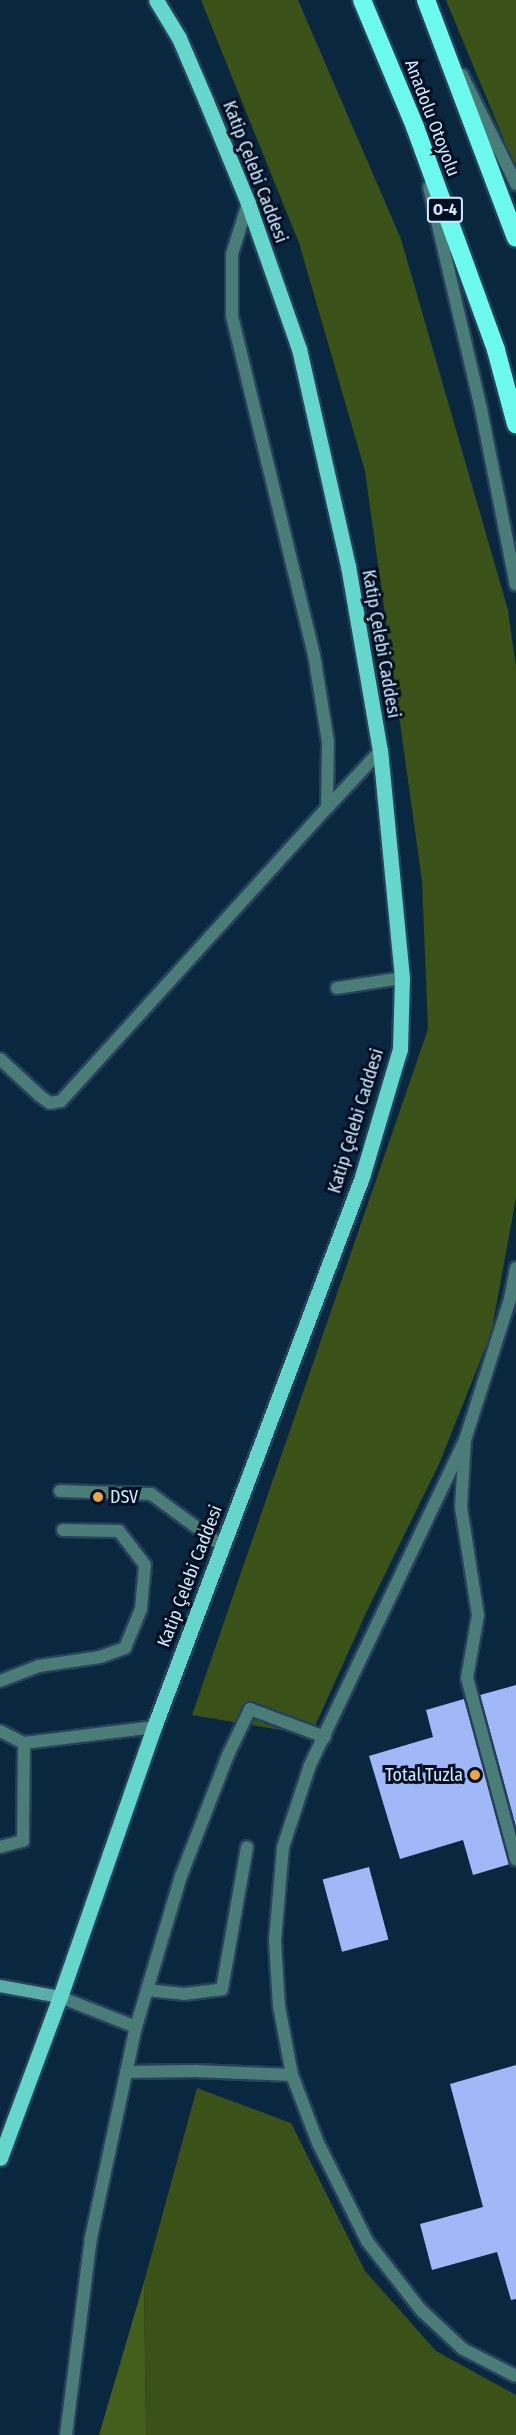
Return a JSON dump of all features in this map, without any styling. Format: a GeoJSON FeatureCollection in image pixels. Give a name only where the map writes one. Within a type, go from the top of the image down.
{"type":"FeatureCollection","features":[{"type":"Feature","properties":{"kind":"highway","name":"Anadolu Otoyolu"},"geometry":{"type":"LineString","coordinates":[[362,0],[415,127],[496,350],[516,424]]}},
{"type":"Feature","properties":{"kind":"highway","name":"Anadolu Otoyolu"},"geometry":{"type":"LineString","coordinates":[[426,1],[516,238]]}},
{"type":"Feature","properties":{"kind":"main road","name":"Katip Çelebi Caddesi"},"geometry":{"type":"LineString","coordinates":[[0,2158],[60,1997],[154,1727],[362,1177],[400,1049],[402,978],[380,751],[348,566],[299,349],[248,204],[179,38],[156,0]]}},
{"type":"Feature","properties":{"kind":"street"},"geometry":{"type":"LineString","coordinates":[[0,1986],[60,1997]]}},
{"type":"Feature","properties":{"kind":"lane"},"geometry":{"type":"LineString","coordinates":[[426,1],[516,184]]}},
{"type":"Feature","properties":{"kind":"lane"},"geometry":{"type":"LineString","coordinates":[[415,127],[481,409],[516,585]]}},
{"type":"Feature","properties":{"kind":"lane"},"geometry":{"type":"LineString","coordinates":[[248,204],[232,254],[232,315],[314,655],[328,742],[327,808]]}},
{"type":"Feature","properties":{"kind":"lane"},"geometry":{"type":"LineString","coordinates":[[0,1059],[40,1096],[50,1102],[61,1101],[380,751]]}},
{"type":"Feature","properties":{"kind":"lane"},"geometry":{"type":"LineString","coordinates":[[337,988],[402,978]]}},
{"type":"Feature","properties":{"kind":"lane"},"geometry":{"type":"LineString","coordinates":[[516,1268],[510,1299],[465,1440],[310,1765],[283,1847],[275,1941],[279,2006],[292,2075],[318,2143],[367,2241],[421,2310],[463,2349],[516,2376]]}},
{"type":"Feature","properties":{"kind":"lane"},"geometry":{"type":"LineString","coordinates":[[465,1440],[461,1507],[478,1615],[467,1678],[516,1860]]}},
{"type":"Feature","properties":{"kind":"lane"},"geometry":{"type":"LineString","coordinates":[[60,1491],[151,1494],[222,1546]]}},
{"type":"Feature","properties":{"kind":"lane"},"geometry":{"type":"LineString","coordinates":[[0,1682],[39,1666],[100,1657],[125,1648],[141,1609],[145,1564],[119,1532],[63,1530]]}},
{"type":"Feature","properties":{"kind":"lane"},"geometry":{"type":"LineString","coordinates":[[66,2435],[91,2238],[136,2027],[182,1876],[228,1755],[250,1709],[325,1737]]}},
{"type":"Feature","properties":{"kind":"lane"},"geometry":{"type":"LineString","coordinates":[[0,1731],[24,1743],[154,1727]]}},
{"type":"Feature","properties":{"kind":"lane"},"geometry":{"type":"LineString","coordinates":[[0,1847],[23,1841],[24,1743]]}},
{"type":"Feature","properties":{"kind":"lane"},"geometry":{"type":"LineString","coordinates":[[147,1990],[184,1994],[222,1989],[247,1847]]}},
{"type":"Feature","properties":{"kind":"lane"},"geometry":{"type":"LineString","coordinates":[[60,1997],[136,2027]]}},
{"type":"Feature","properties":{"kind":"lane"},"geometry":{"type":"LineString","coordinates":[[126,2072],[195,2070],[292,2075]]}},
{"type":"Feature","properties":{"kind":"green space"},"geometry":{"type":"Polygon","coordinates":[[[201,0],[298,0],[401,239],[508,610],[516,668],[516,1196],[491,1334],[439,1464],[366,1613],[311,1735],[192,1715],[428,1029],[422,881],[365,471],[299,243],[201,0]]]}},
{"type":"Feature","properties":{"kind":"green space"},"geometry":{"type":"Polygon","coordinates":[[[446,0],[516,0],[516,169],[446,0]]]}},
{"type":"Feature","properties":{"kind":"green space"},"geometry":{"type":"Polygon","coordinates":[[[197,2088],[291,2123],[365,2271],[436,2351],[516,2395],[516,2435],[146,2435],[144,2282],[197,2088]]]}},
{"type":"Feature","properties":{"kind":"green space"},"geometry":{"type":"Polygon","coordinates":[[[144,2282],[146,2435],[99,2435],[144,2282]]]}},
{"type":"Feature","properties":{"kind":"building"},"geometry":{"type":"Polygon","coordinates":[[[516,1685],[516,1827],[480,1695],[516,1685]]]}},
{"type":"Feature","properties":{"kind":"building"},"geometry":{"type":"Polygon","coordinates":[[[464,1699],[510,1864],[473,1875],[463,1840],[400,1859],[369,1756],[433,1737],[426,1710],[464,1699]]]}},
{"type":"Feature","properties":{"kind":"building"},"geometry":{"type":"Polygon","coordinates":[[[369,1867],[388,1939],[342,1952],[323,1879],[369,1867]]]}},
{"type":"Feature","properties":{"kind":"building"},"geometry":{"type":"Polygon","coordinates":[[[516,2065],[516,2299],[511,2300],[497,2252],[432,2270],[420,2224],[483,2207],[450,2084],[516,2065]]]}},
{"type":"Feature","properties":{"kind":"place","name":"DSV"},"geometry":{"type":"Point","coordinates":[98,1497]}},
{"type":"Feature","properties":{"kind":"place","name":"Total Tuzla"},"geometry":{"type":"Point","coordinates":[475,1775]}}]}
